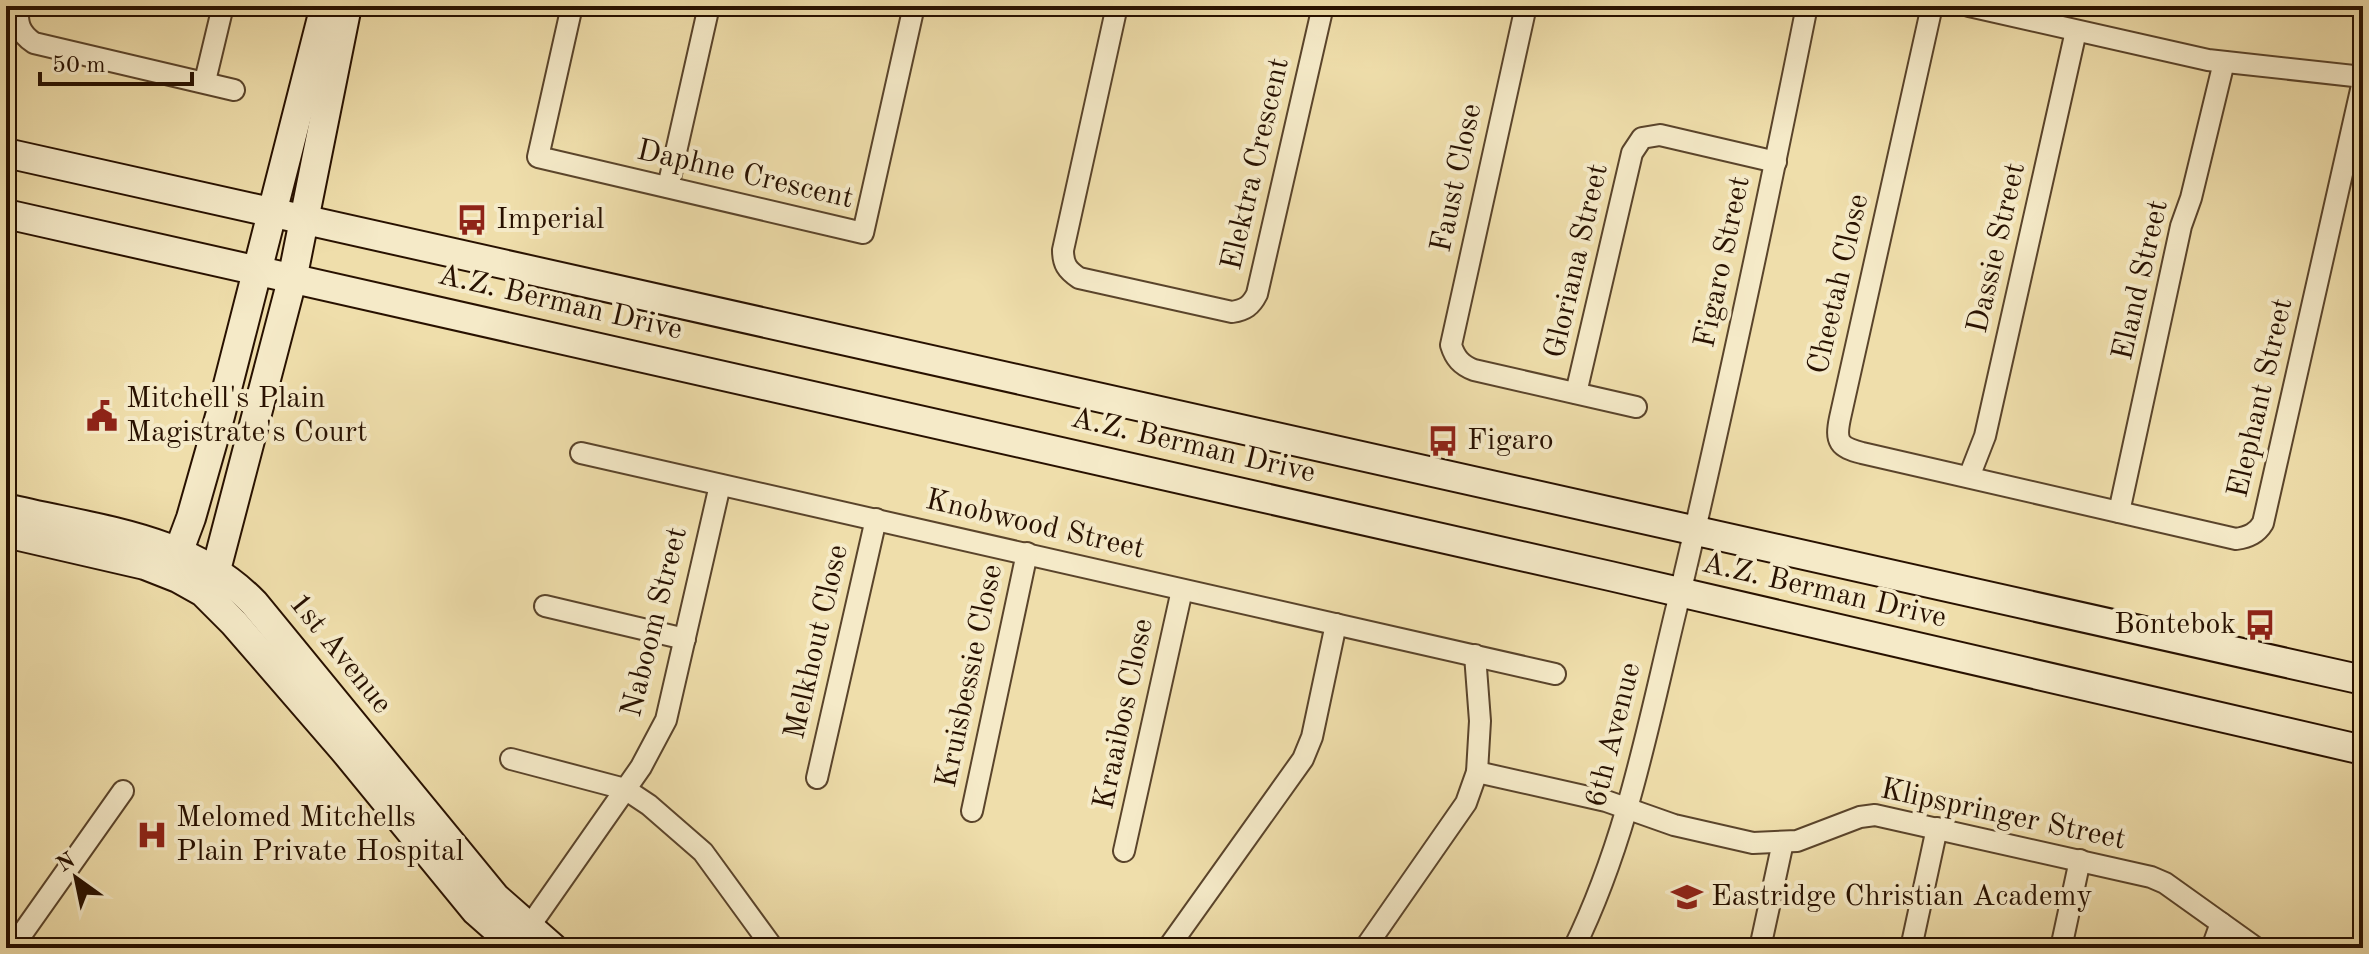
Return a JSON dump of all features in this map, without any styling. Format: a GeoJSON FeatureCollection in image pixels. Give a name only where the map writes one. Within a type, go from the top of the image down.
{"type":"FeatureCollection","features":[{"type":"Feature","properties":{"kind":"main road"},"geometry":{"type":"LineString","coordinates":[[175,562],[220,416],[325,6]]}},
{"type":"Feature","properties":{"kind":"main road"},"geometry":{"type":"LineString","coordinates":[[209,581],[292,280],[347,6]]}},
{"type":"Feature","properties":{"kind":"main road","name":"A.Z. Berman Drive"},"geometry":{"type":"LineString","coordinates":[[6,153],[2363,680]]}},
{"type":"Feature","properties":{"kind":"main road","name":"A.Z. Berman Drive"},"geometry":{"type":"LineString","coordinates":[[6,214],[292,280],[512,326],[2363,750]]}},
{"type":"Feature","properties":{"kind":"main road","name":"1st Avenue"},"geometry":{"type":"LineString","coordinates":[[6,508],[151,541],[175,562],[254,603],[495,897],[519,942],[553,948]]}},
{"type":"Feature","properties":{"kind":"main road","name":"1st Avenue"},"geometry":{"type":"LineString","coordinates":[[6,533],[145,565],[175,562]]}},
{"type":"Feature","properties":{"kind":"street"},"geometry":{"type":"LineString","coordinates":[[18,6],[20,30],[34,43],[234,90]]}},
{"type":"Feature","properties":{"kind":"street"},"geometry":{"type":"LineString","coordinates":[[205,81],[223,6]]}},
{"type":"Feature","properties":{"kind":"street","name":"Daphne Crescent"},"geometry":{"type":"LineString","coordinates":[[572,6],[538,157],[863,233],[914,6]]}},
{"type":"Feature","properties":{"kind":"street"},"geometry":{"type":"LineString","coordinates":[[668,187],[709,6]]}},
{"type":"Feature","properties":{"kind":"street","name":"Elektra Crescent"},"geometry":{"type":"LineString","coordinates":[[1117,6],[1063,250],[1063,262],[1069,272],[1079,278],[1232,312],[1252,304],[1257,294],[1323,6]]}},
{"type":"Feature","properties":{"kind":"street","name":"Faust Close"},"geometry":{"type":"LineString","coordinates":[[1458,361],[1451,345],[1526,6]]}},
{"type":"Feature","properties":{"kind":"street","name":"Figaro Street"},"geometry":{"type":"LineString","coordinates":[[1695,531],[1807,6]]}},
{"type":"Feature","properties":{"kind":"street","name":"Cheetah Close"},"geometry":{"type":"LineString","coordinates":[[1932,6],[1836,434],[1846,449],[1969,477]]}},
{"type":"Feature","properties":{"kind":"street"},"geometry":{"type":"LineString","coordinates":[[1969,6],[2224,62],[2363,79]]}},
{"type":"Feature","properties":{"kind":"street","name":"Dassie Street"},"geometry":{"type":"LineString","coordinates":[[1969,477],[1985,436],[2076,31]]}},
{"type":"Feature","properties":{"kind":"street","name":"Eland Street"},"geometry":{"type":"LineString","coordinates":[[2119,512],[2181,226],[2224,62]]}},
{"type":"Feature","properties":{"kind":"street","name":"Elephant Street"},"geometry":{"type":"LineString","coordinates":[[1969,477],[2236,539],[2246,538],[2258,531],[2263,523],[2363,79]]}},
{"type":"Feature","properties":{"kind":"street","name":"Gloriana Street"},"geometry":{"type":"LineString","coordinates":[[1576,393],[1632,153],[1642,138],[1660,135],[1776,162]]}},
{"type":"Feature","properties":{"kind":"street","name":"Gloriana Street"},"geometry":{"type":"LineString","coordinates":[[1458,361],[1474,370],[1636,407]]}},
{"type":"Feature","properties":{"kind":"street","name":"Knobwood Street"},"geometry":{"type":"LineString","coordinates":[[581,453],[1555,674]]}},
{"type":"Feature","properties":{"kind":"street","name":"Naboom Street"},"geometry":{"type":"LineString","coordinates":[[519,942],[641,767],[666,720],[720,485]]}},
{"type":"Feature","properties":{"kind":"street","name":"Melkhout Close"},"geometry":{"type":"LineString","coordinates":[[817,778],[876,519]]}},
{"type":"Feature","properties":{"kind":"street","name":"6th Avenue"},"geometry":{"type":"LineString","coordinates":[[1574,948],[1629,809],[1695,531]]}},
{"type":"Feature","properties":{"kind":"street","name":"Kruisbessie Close"},"geometry":{"type":"LineString","coordinates":[[972,811],[1027,553]]}},
{"type":"Feature","properties":{"kind":"street","name":"Kraaibos Close"},"geometry":{"type":"LineString","coordinates":[[1124,851],[1182,590]]}},
{"type":"Feature","properties":{"kind":"street"},"geometry":{"type":"LineString","coordinates":[[545,606],[685,639]]}},
{"type":"Feature","properties":{"kind":"street"},"geometry":{"type":"LineString","coordinates":[[1168,948],[1303,759],[1312,737],[1336,624]]}},
{"type":"Feature","properties":{"kind":"street"},"geometry":{"type":"LineString","coordinates":[[1365,948],[1466,803],[1477,772],[1480,721],[1475,655]]}},
{"type":"Feature","properties":{"kind":"street"},"geometry":{"type":"LineString","coordinates":[[511,759],[625,789],[649,805],[703,852],[773,948]]}},
{"type":"Feature","properties":{"kind":"street","name":"Klipspringer Street"},"geometry":{"type":"LineString","coordinates":[[1477,772],[1606,801],[1674,825],[1753,843],[1797,841],[1860,817],[1875,815],[2080,860],[2165,883],[2256,948]]}},
{"type":"Feature","properties":{"kind":"street"},"geometry":{"type":"LineString","coordinates":[[12,948],[123,791]]}},
{"type":"Feature","properties":{"kind":"street"},"geometry":{"type":"LineString","coordinates":[[1911,948],[1937,828]]}},
{"type":"Feature","properties":{"kind":"street"},"geometry":{"type":"LineString","coordinates":[[1760,948],[1783,842]]}},
{"type":"Feature","properties":{"kind":"street"},"geometry":{"type":"LineString","coordinates":[[2061,948],[2080,860]]}},
{"type":"Feature","properties":{"kind":"street"},"geometry":{"type":"LineString","coordinates":[[2212,948],[2221,923]]}},
{"type":"Feature","properties":{"kind":"place","name":"Imperial"},"geometry":{"type":"Point","coordinates":[472,220]}},
{"type":"Feature","properties":{"kind":"place","name":"Mitchell's Plain Magistrate's Court"},"geometry":{"type":"Point","coordinates":[102,416]}},
{"type":"Feature","properties":{"kind":"place","name":"Figaro"},"geometry":{"type":"Point","coordinates":[1443,441]}},
{"type":"Feature","properties":{"kind":"place","name":"Bontebok"},"geometry":{"type":"Point","coordinates":[2260,625]}},
{"type":"Feature","properties":{"kind":"place","name":"Melomed Mitchells Plain Private Hospital"},"geometry":{"type":"Point","coordinates":[152,835]}},
{"type":"Feature","properties":{"kind":"place","name":"Eastridge Christian Academy"},"geometry":{"type":"Point","coordinates":[1687,897]}}]}
